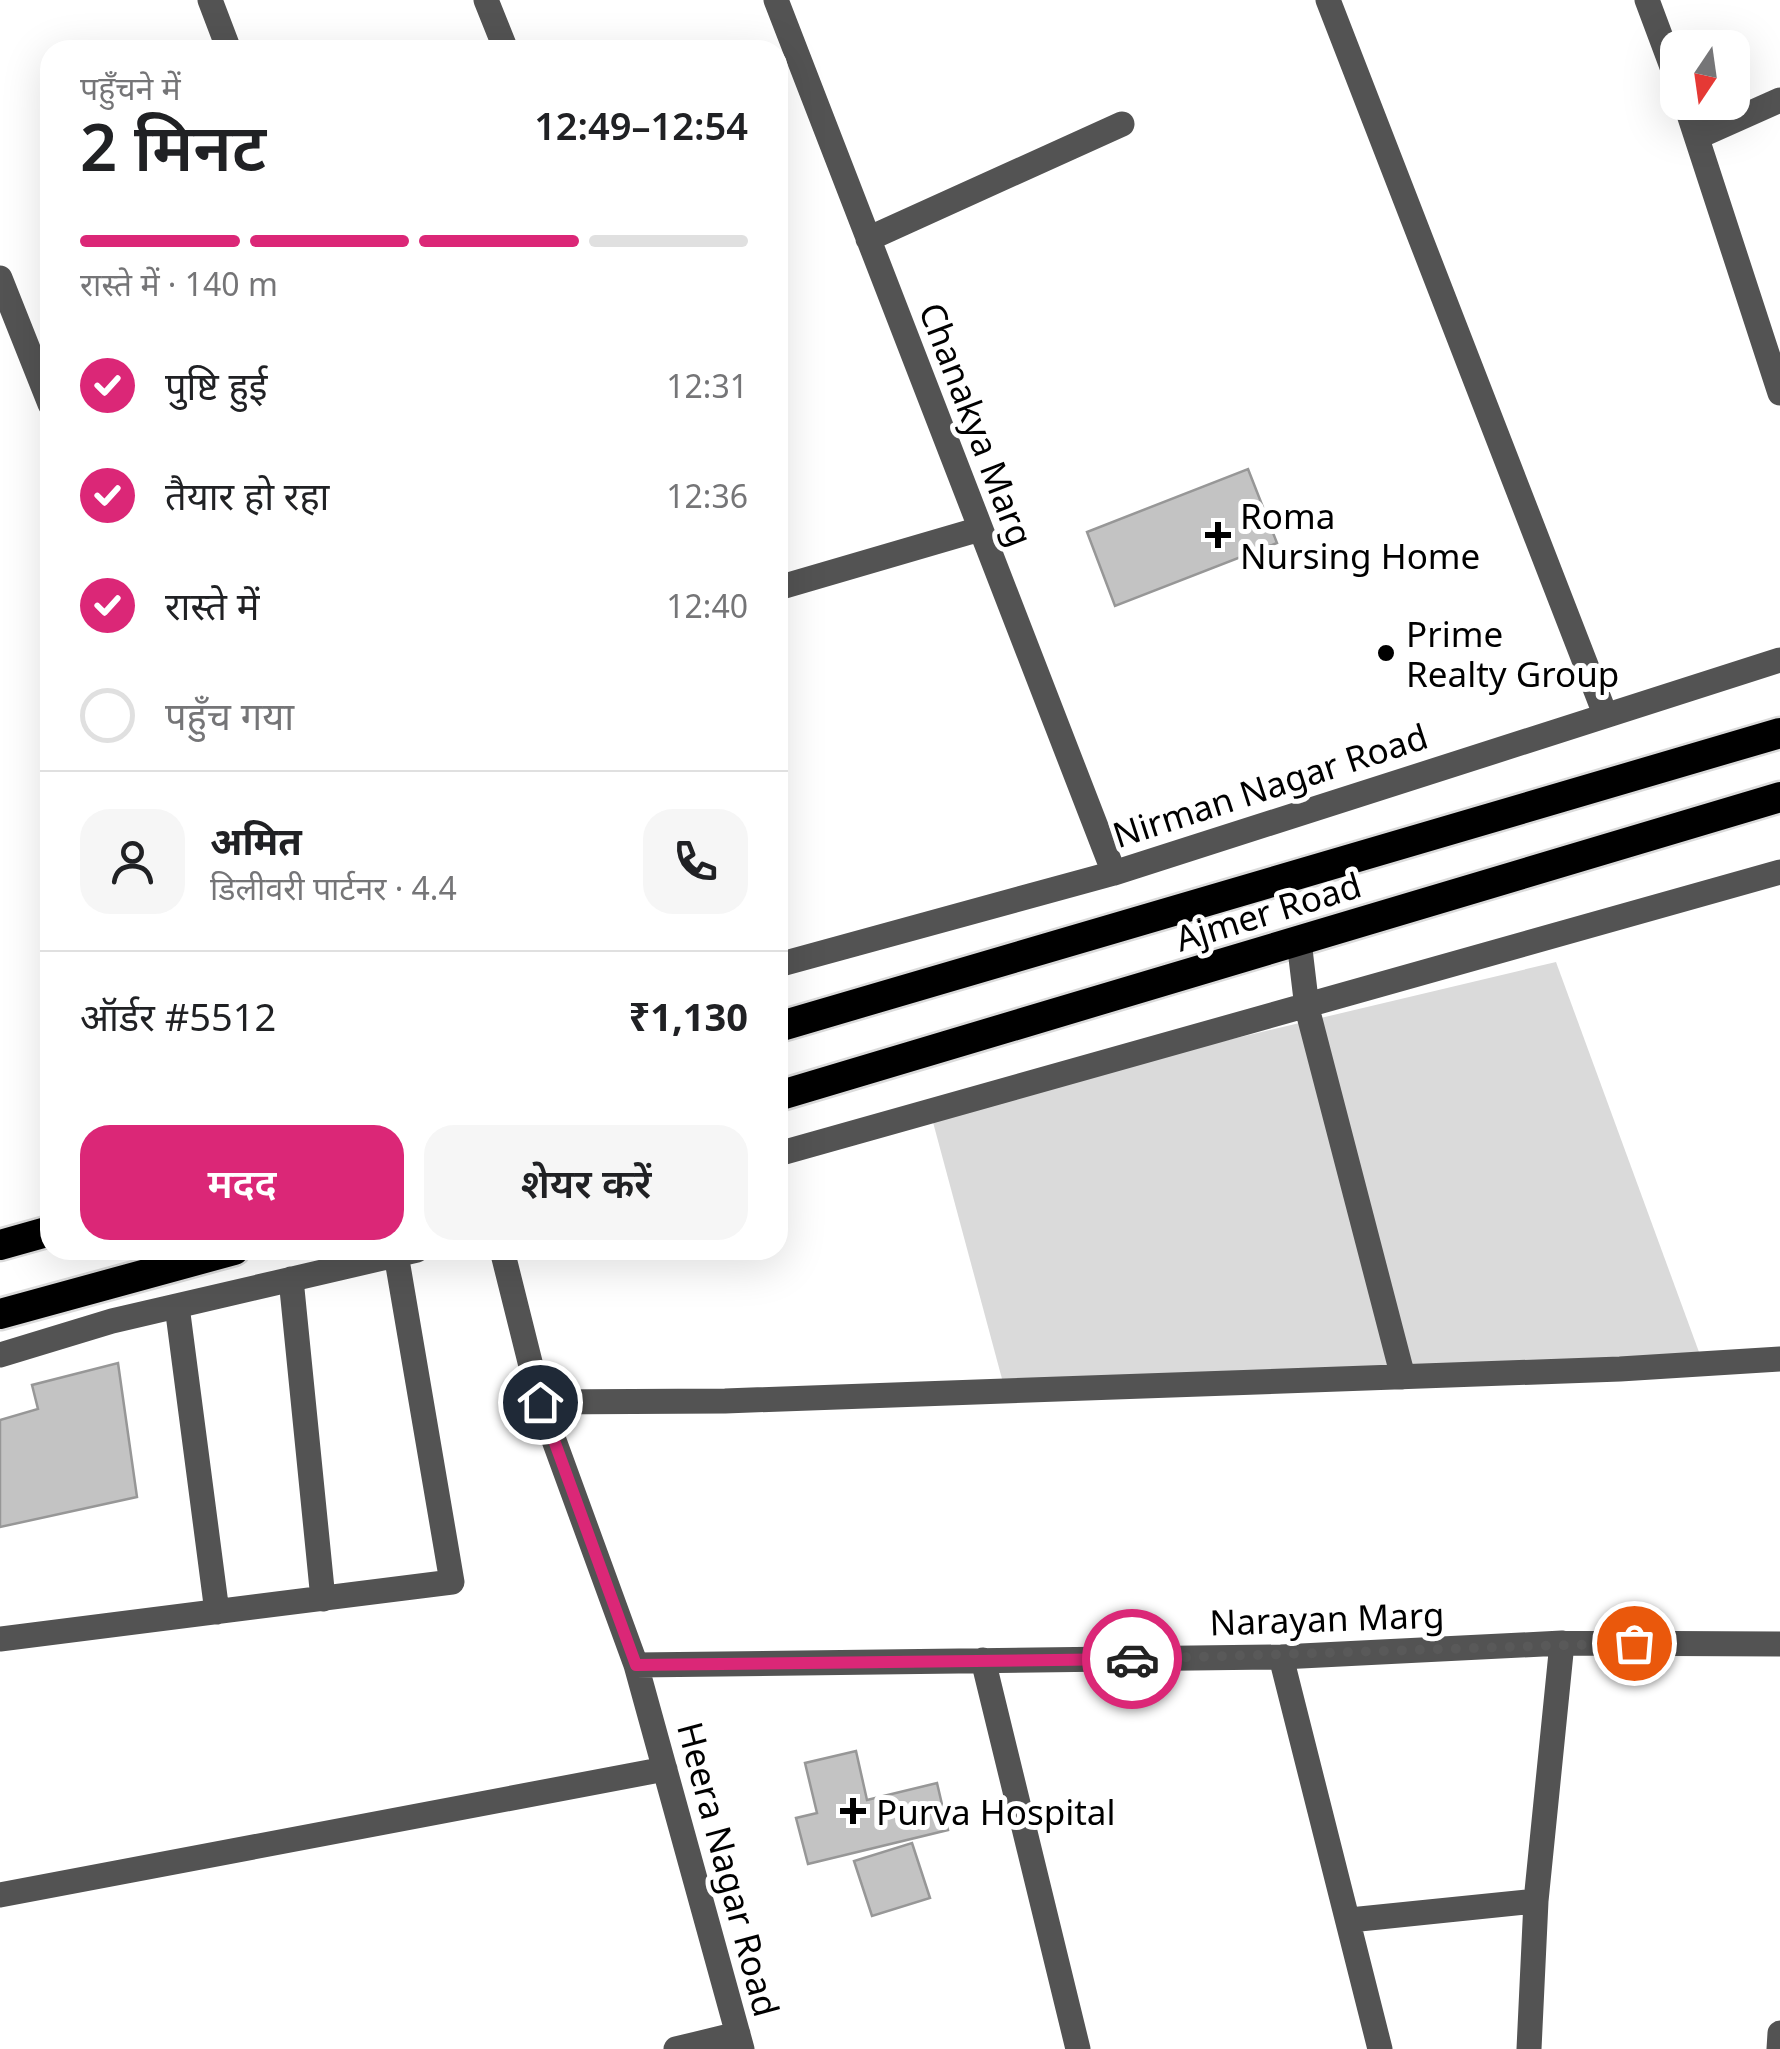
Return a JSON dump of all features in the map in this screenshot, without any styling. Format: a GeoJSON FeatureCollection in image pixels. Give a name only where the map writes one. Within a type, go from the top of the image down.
{"type":"FeatureCollection","features":[{"type":"Feature","properties":{"kind":"highway","name":"Ajmer Road"},"geometry":{"type":"LineString","coordinates":[[788,1024],[1780,733]]}},
{"type":"Feature","properties":{"kind":"highway","name":"Ajmer Road"},"geometry":{"type":"LineString","coordinates":[[788,1093],[1780,797]]}},
{"type":"Feature","properties":{"kind":"highway"},"geometry":{"type":"LineString","coordinates":[[0,1245],[40,1234]]}},
{"type":"Feature","properties":{"kind":"highway"},"geometry":{"type":"LineString","coordinates":[[0,1314],[197,1260]]}},
{"type":"Feature","properties":{"kind":"street"},"geometry":{"type":"LineString","coordinates":[[210,0],[226,40]]}},
{"type":"Feature","properties":{"kind":"street"},"geometry":{"type":"LineString","coordinates":[[486,0],[502,40]]}},
{"type":"Feature","properties":{"kind":"street","name":"Chanakya Marg"},"geometry":{"type":"LineString","coordinates":[[776,0],[784,40]]}},
{"type":"Feature","properties":{"kind":"street"},"geometry":{"type":"LineString","coordinates":[[1328,0],[1605,714]]}},
{"type":"Feature","properties":{"kind":"street"},"geometry":{"type":"LineString","coordinates":[[1646,0],[1660,36]]}},
{"type":"Feature","properties":{"kind":"street","name":"Chanakya Marg"},"geometry":{"type":"LineString","coordinates":[[788,60],[868,239],[1114,873]]}},
{"type":"Feature","properties":{"kind":"street"},"geometry":{"type":"LineString","coordinates":[[1698,137],[1780,100]]}},
{"type":"Feature","properties":{"kind":"street"},"geometry":{"type":"LineString","coordinates":[[1692,120],[1774,350],[1780,392]]}},
{"type":"Feature","properties":{"kind":"street"},"geometry":{"type":"LineString","coordinates":[[868,239],[1122,124]]}},
{"type":"Feature","properties":{"kind":"street"},"geometry":{"type":"LineString","coordinates":[[0,278],[40,379]]}},
{"type":"Feature","properties":{"kind":"street"},"geometry":{"type":"LineString","coordinates":[[788,585],[980,529]]}},
{"type":"Feature","properties":{"kind":"street","name":"Nirman Nagar Road"},"geometry":{"type":"LineString","coordinates":[[788,962],[1114,873],[1780,660]]}},
{"type":"Feature","properties":{"kind":"street"},"geometry":{"type":"LineString","coordinates":[[788,1151],[1780,872]]}},
{"type":"Feature","properties":{"kind":"street"},"geometry":{"type":"LineString","coordinates":[[1299,941],[1307,1008],[1403,1377]]}},
{"type":"Feature","properties":{"kind":"street"},"geometry":{"type":"LineString","coordinates":[[0,1355],[177,1306],[373,1260]]}},
{"type":"Feature","properties":{"kind":"street"},"geometry":{"type":"LineString","coordinates":[[0,1639],[452,1582],[408,1260]]}},
{"type":"Feature","properties":{"kind":"street","name":"Heera Nagar Road"},"geometry":{"type":"LineString","coordinates":[[504,1260],[540,1402],[636,1665],[740,2042]]}},
{"type":"Feature","properties":{"kind":"street"},"geometry":{"type":"LineString","coordinates":[[292,1279],[323,1599]]}},
{"type":"Feature","properties":{"kind":"street"},"geometry":{"type":"LineString","coordinates":[[177,1306],[218,1612]]}},
{"type":"Feature","properties":{"kind":"street"},"geometry":{"type":"LineString","coordinates":[[540,1402],[726,1401],[1403,1377],[1780,1358]]}},
{"type":"Feature","properties":{"kind":"street"},"geometry":{"type":"LineString","coordinates":[[1529,2049],[1536,1902],[1562,1643]]}},
{"type":"Feature","properties":{"kind":"street","name":"Narayan Marg"},"geometry":{"type":"LineString","coordinates":[[636,1665],[1281,1657],[1562,1643],[1780,1644]]}},
{"type":"Feature","properties":{"kind":"street"},"geometry":{"type":"LineString","coordinates":[[1281,1657],[1380,2049]]}},
{"type":"Feature","properties":{"kind":"street"},"geometry":{"type":"LineString","coordinates":[[984,1660],[1078,2049]]}},
{"type":"Feature","properties":{"kind":"street"},"geometry":{"type":"LineString","coordinates":[[0,1895],[665,1769]]}},
{"type":"Feature","properties":{"kind":"street"},"geometry":{"type":"LineString","coordinates":[[1350,1920],[1536,1902]]}},
{"type":"Feature","properties":{"kind":"street"},"geometry":{"type":"LineString","coordinates":[[1779,2049],[1780,2032]]}},
{"type":"Feature","properties":{"kind":"street"},"geometry":{"type":"LineString","coordinates":[[676,2049],[740,2042]]}},
{"type":"Feature","properties":{"kind":"shaded area"},"geometry":{"type":"Polygon","coordinates":[[[1556,962],[1703,1363],[1005,1390],[930,1111],[1556,962]]]}},
{"type":"Feature","properties":{"kind":"building"},"geometry":{"type":"Polygon","coordinates":[[[1248,469],[1277,543],[1115,606],[1087,532],[1248,469]]]}},
{"type":"Feature","properties":{"kind":"building"},"geometry":{"type":"Polygon","coordinates":[[[118,1363],[137,1497],[0,1527],[0,1420],[38,1409],[32,1385],[118,1363]]]}},
{"type":"Feature","properties":{"kind":"building"},"geometry":{"type":"Polygon","coordinates":[[[856,1751],[867,1800],[937,1783],[948,1830],[808,1864],[796,1818],[817,1813],[805,1763],[856,1751]]]}},
{"type":"Feature","properties":{"kind":"building"},"geometry":{"type":"Polygon","coordinates":[[[912,1843],[930,1898],[872,1916],[854,1861],[912,1843]]]}},
{"type":"Feature","properties":{"kind":"way so far"},"geometry":{"type":"LineString","coordinates":[[1132,1659],[1634,1643]]}},
{"type":"Feature","properties":{"kind":"place","name":"Roma Nursing Home"},"geometry":{"type":"Point","coordinates":[1218,535]}},
{"type":"Feature","properties":{"kind":"place","name":"Prime Realty Group"},"geometry":{"type":"Point","coordinates":[1386,653]}},
{"type":"Feature","properties":{"kind":"place","name":"Purva Hospital"},"geometry":{"type":"Point","coordinates":[853,1811]}},
{"type":"Feature","properties":{"kind":"route"},"geometry":{"type":"LineString","coordinates":[[540,1402],[636,1665],[1132,1659]]}}]}
